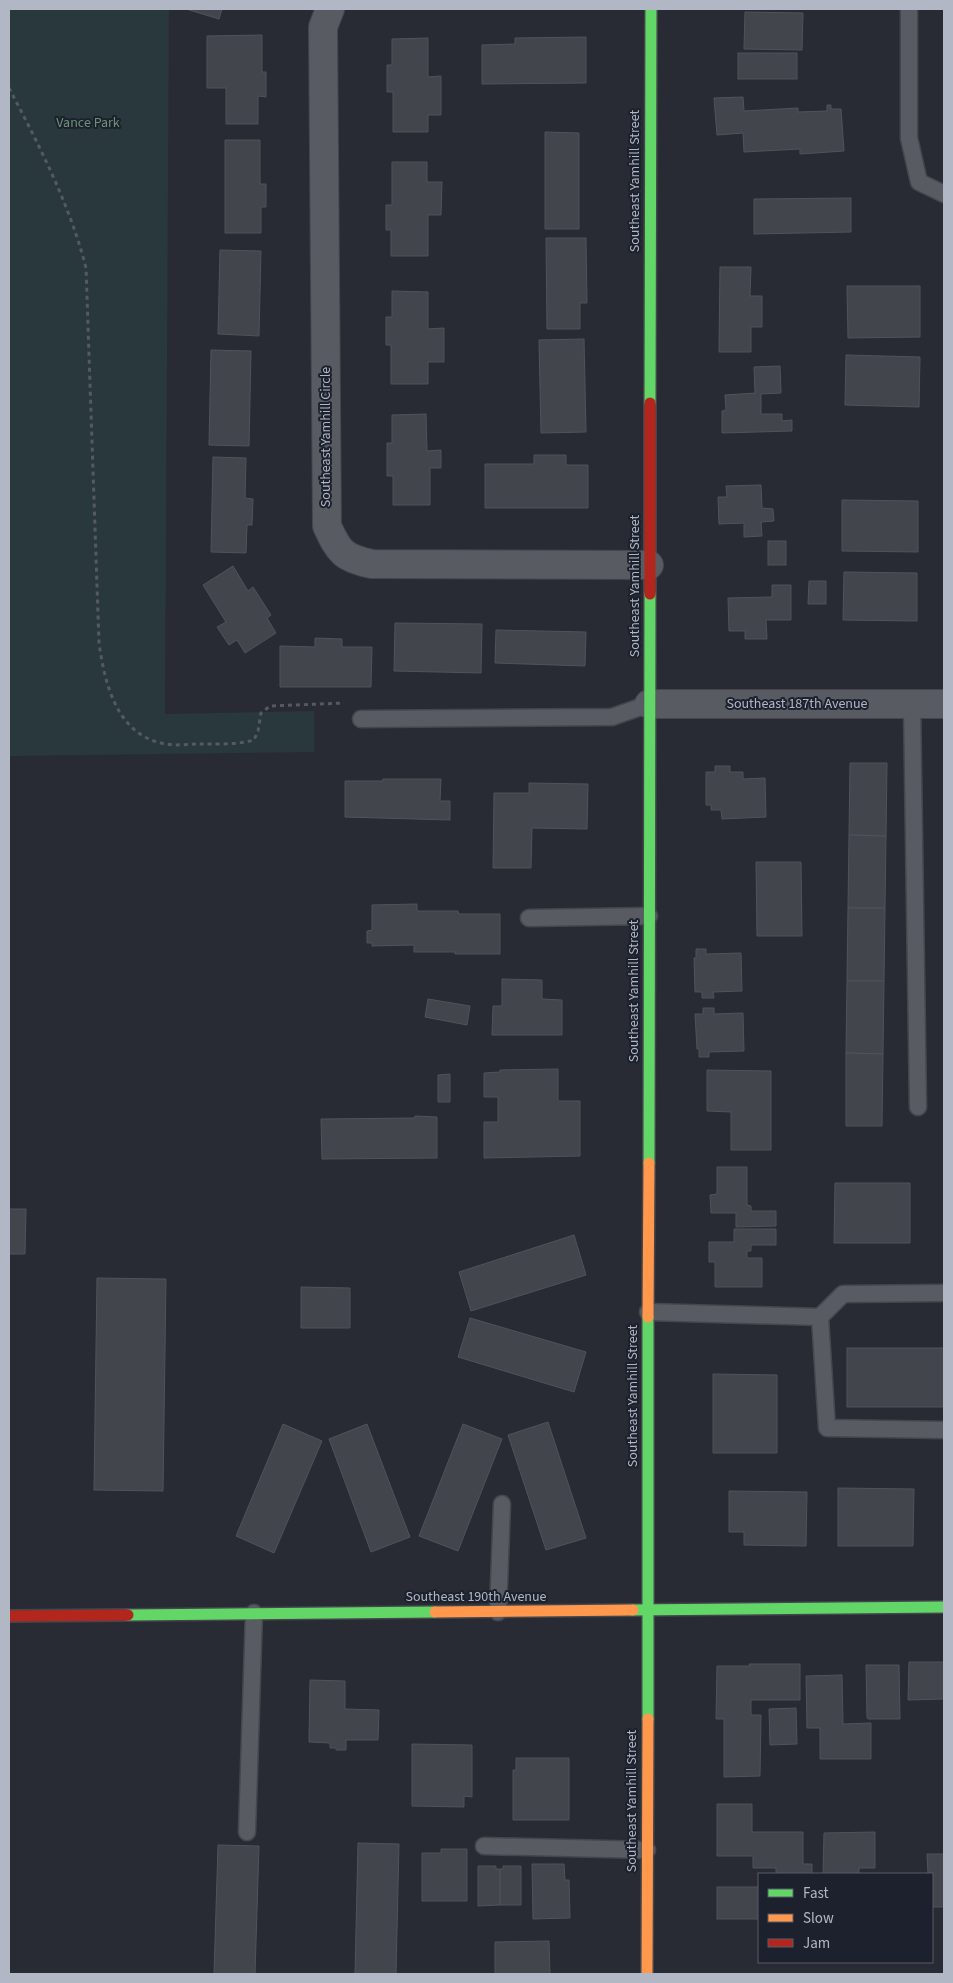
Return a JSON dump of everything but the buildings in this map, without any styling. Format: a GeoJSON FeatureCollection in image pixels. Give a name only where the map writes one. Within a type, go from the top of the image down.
{"type":"FeatureCollection","features":[{"type":"Feature","properties":{"kind":"street","name":"Southeast Yamhill Circle"},"geometry":{"type":"LineString","coordinates":[[330,9],[323,27],[326,526],[338,549],[354,560],[372,564],[649,565]]}},
{"type":"Feature","properties":{"kind":"street","name":"Southeast Yamhill Street"},"geometry":{"type":"LineString","coordinates":[[647,1974],[651,9]]}},
{"type":"Feature","properties":{"kind":"street","name":"Southeast 187th Avenue"},"geometry":{"type":"LineString","coordinates":[[649,704],[944,704]]}},
{"type":"Feature","properties":{"kind":"street","name":"Southeast 190th Avenue"},"geometry":{"type":"LineString","coordinates":[[9,1616],[944,1607]]}},
{"type":"Feature","properties":{"kind":"lane"},"geometry":{"type":"LineString","coordinates":[[909,9],[909,138],[919,182],[944,194]]}},
{"type":"Feature","properties":{"kind":"lane"},"geometry":{"type":"LineString","coordinates":[[361,719],[612,717],[649,704]]}},
{"type":"Feature","properties":{"kind":"lane"},"geometry":{"type":"LineString","coordinates":[[912,704],[918,1107]]}},
{"type":"Feature","properties":{"kind":"lane"},"geometry":{"type":"LineString","coordinates":[[529,918],[649,916]]}},
{"type":"Feature","properties":{"kind":"lane"},"geometry":{"type":"LineString","coordinates":[[944,1293],[842,1294],[820,1317],[827,1428],[944,1430]]}},
{"type":"Feature","properties":{"kind":"lane"},"geometry":{"type":"LineString","coordinates":[[648,1312],[820,1317]]}},
{"type":"Feature","properties":{"kind":"lane"},"geometry":{"type":"LineString","coordinates":[[498,1612],[502,1504]]}},
{"type":"Feature","properties":{"kind":"lane"},"geometry":{"type":"LineString","coordinates":[[247,1832],[254,1613]]}},
{"type":"Feature","properties":{"kind":"lane"},"geometry":{"type":"LineString","coordinates":[[484,1846],[647,1850]]}},
{"type":"Feature","properties":{"kind":"path"},"geometry":{"type":"LineString","coordinates":[[9,88],[66,207],[86,268],[99,643],[108,689],[118,712],[130,727],[145,738],[171,745],[237,743],[254,740],[258,731],[261,713],[270,706],[278,704],[348,703],[359,711],[361,719]]}},
{"type":"Feature","properties":{"kind":"green space","name":"Vance Park"},"geometry":{"type":"Polygon","coordinates":[[[9,9],[169,9],[165,714],[314,711],[314,752],[9,756],[9,9]]]}},
{"type":"Feature","properties":{"kind":"traffic: fast"},"geometry":{"type":"LineString","coordinates":[[650,403],[651,9]]}},
{"type":"Feature","properties":{"kind":"traffic: fast"},"geometry":{"type":"LineString","coordinates":[[649,1163],[650,594]]}},
{"type":"Feature","properties":{"kind":"traffic: fast"},"geometry":{"type":"LineString","coordinates":[[648,1317],[648,1719]]}},
{"type":"Feature","properties":{"kind":"traffic: fast"},"geometry":{"type":"LineString","coordinates":[[633,1610],[944,1607]]}},
{"type":"Feature","properties":{"kind":"traffic: fast"},"geometry":{"type":"LineString","coordinates":[[128,1615],[435,1612]]}},
{"type":"Feature","properties":{"kind":"traffic: slow"},"geometry":{"type":"LineString","coordinates":[[648,1317],[649,1163]]}},
{"type":"Feature","properties":{"kind":"traffic: slow"},"geometry":{"type":"LineString","coordinates":[[435,1612],[633,1610]]}},
{"type":"Feature","properties":{"kind":"traffic: slow"},"geometry":{"type":"LineString","coordinates":[[647,1974],[648,1719]]}},
{"type":"Feature","properties":{"kind":"traffic: jam"},"geometry":{"type":"LineString","coordinates":[[650,403],[650,594]]}},
{"type":"Feature","properties":{"kind":"traffic: jam"},"geometry":{"type":"LineString","coordinates":[[9,1616],[128,1615]]}}]}
